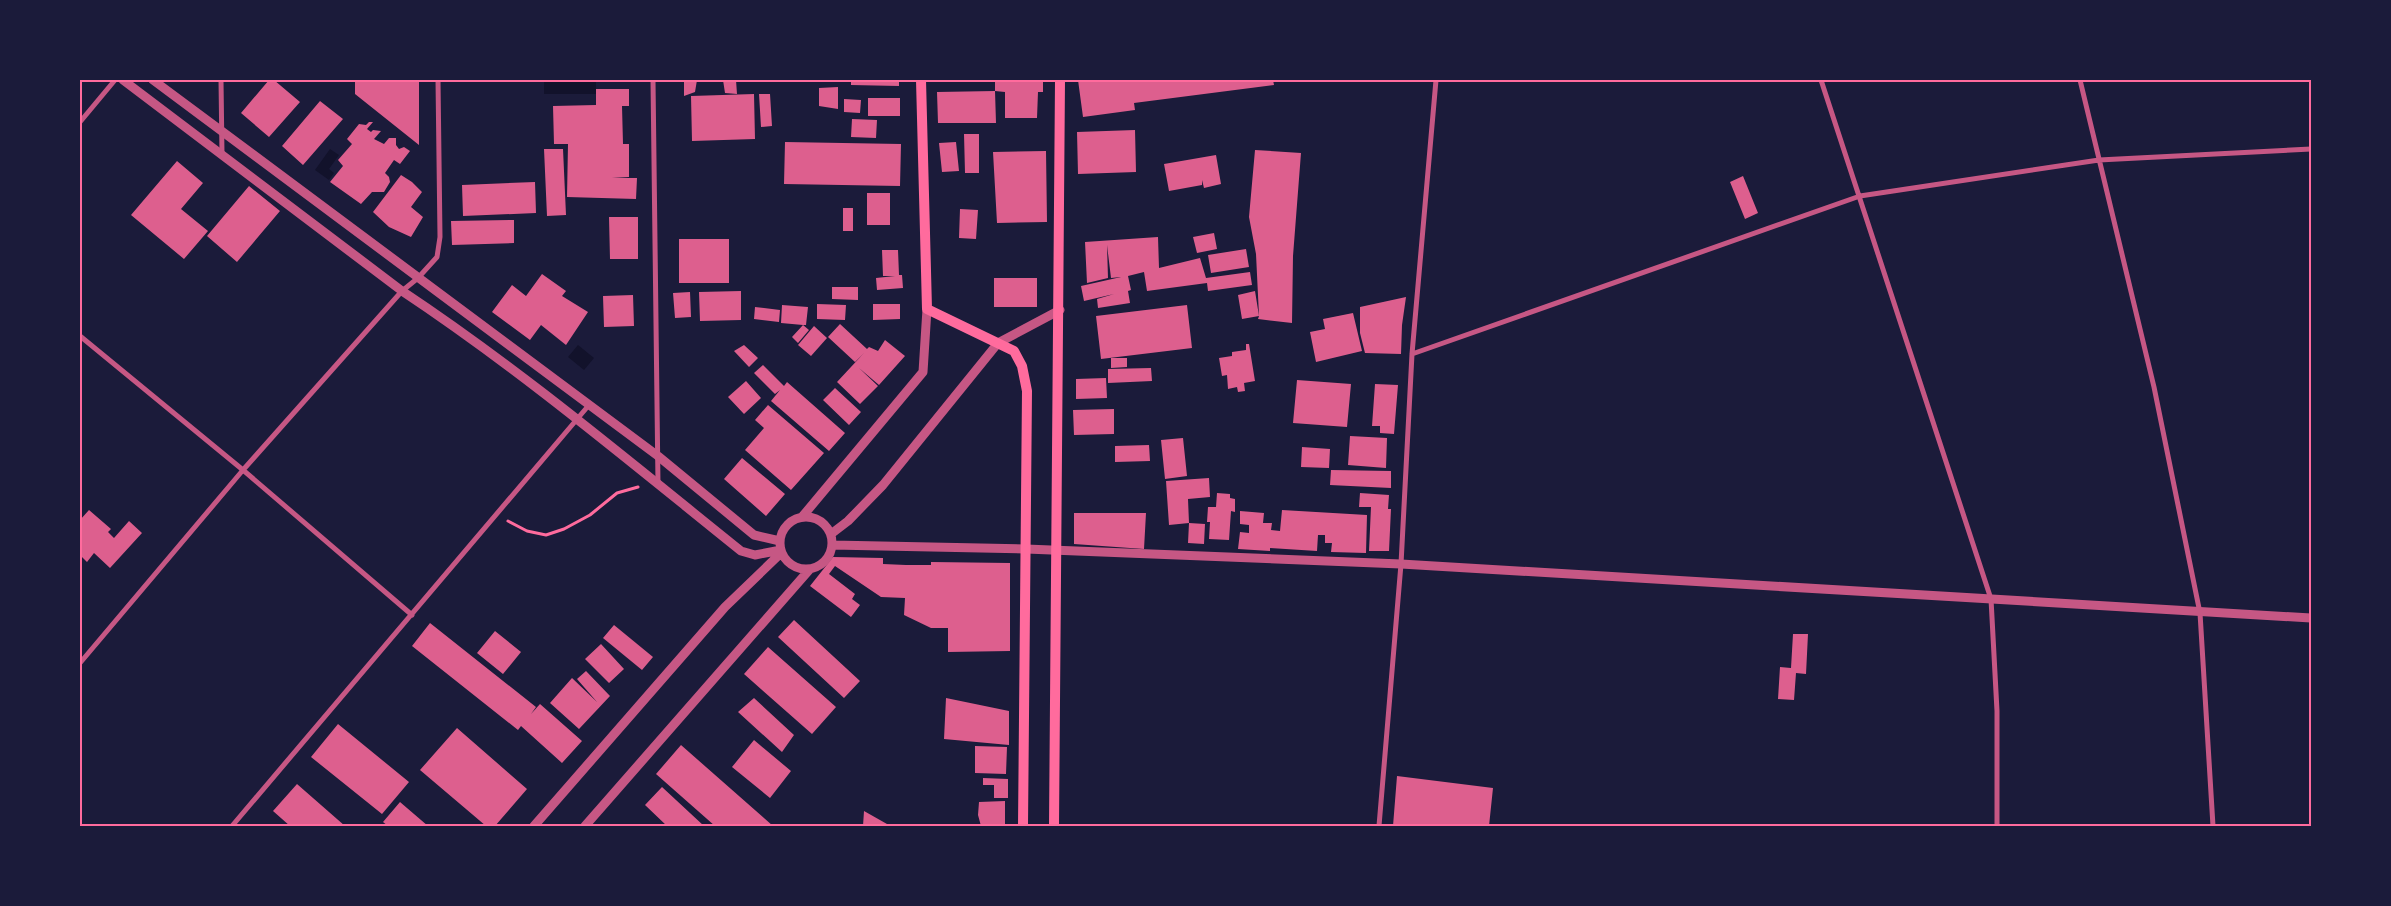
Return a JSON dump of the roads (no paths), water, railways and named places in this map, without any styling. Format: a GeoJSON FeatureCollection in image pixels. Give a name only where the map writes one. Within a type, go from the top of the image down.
{"type":"FeatureCollection","features":[{"type":"Feature","properties":{"kind":"main road"},"geometry":{"type":"LineString","coordinates":[[921,80],[926,309],[1014,351],[1022,366],[1027,391],[1023,826]]}},
{"type":"Feature","properties":{"kind":"main road"},"geometry":{"type":"LineString","coordinates":[[1054,826],[1060,325],[1060,80]]}},
{"type":"Feature","properties":{"kind":"street"},"geometry":{"type":"LineString","coordinates":[[80,122],[115,80]]}},
{"type":"Feature","properties":{"kind":"street"},"geometry":{"type":"LineString","coordinates":[[123,80],[402,291],[442,318],[578,419],[741,552],[756,555],[781,548]]}},
{"type":"Feature","properties":{"kind":"street"},"geometry":{"type":"LineString","coordinates":[[153,80],[658,456],[754,535],[781,548]]}},
{"type":"Feature","properties":{"kind":"street"},"geometry":{"type":"LineString","coordinates":[[221,80],[222,154]]}},
{"type":"Feature","properties":{"kind":"street"},"geometry":{"type":"LineString","coordinates":[[80,663],[243,470],[402,291],[418,278],[437,258],[440,237],[438,80]]}},
{"type":"Feature","properties":{"kind":"street"},"geometry":{"type":"LineString","coordinates":[[652,80],[658,485]]}},
{"type":"Feature","properties":{"kind":"street"},"geometry":{"type":"LineString","coordinates":[[1379,826],[1401,564],[1412,354],[1436,80]]}},
{"type":"Feature","properties":{"kind":"street"},"geometry":{"type":"LineString","coordinates":[[1821,80],[1991,599],[1997,711],[1998,826]]}},
{"type":"Feature","properties":{"kind":"street"},"geometry":{"type":"LineString","coordinates":[[2080,80],[2154,387],[2200,613],[2213,826]]}},
{"type":"Feature","properties":{"kind":"street"},"geometry":{"type":"LineString","coordinates":[[1412,354],[1860,196],[2099,160],[2311,149]]}},
{"type":"Feature","properties":{"kind":"street"},"geometry":{"type":"LineString","coordinates":[[802,517],[923,372],[926,309]]}},
{"type":"Feature","properties":{"kind":"street"},"geometry":{"type":"LineString","coordinates":[[831,534],[848,521],[883,485],[998,343],[1060,310]]}},
{"type":"Feature","properties":{"kind":"street"},"geometry":{"type":"LineString","coordinates":[[80,336],[243,470],[412,615]]}},
{"type":"Feature","properties":{"kind":"street"},"geometry":{"type":"LineString","coordinates":[[232,826],[589,405]]}},
{"type":"Feature","properties":{"kind":"street"},"geometry":{"type":"LineString","coordinates":[[802,517],[814,518],[824,524],[831,534],[832,545],[829,556],[821,565],[810,569],[798,568],[788,562],[781,548],[783,530],[791,521],[802,517]]}},
{"type":"Feature","properties":{"kind":"street"},"geometry":{"type":"LineString","coordinates":[[832,545],[1057,550],[1401,564],[2200,613],[2311,618]]}},
{"type":"Feature","properties":{"kind":"street"},"geometry":{"type":"LineString","coordinates":[[534,826],[725,607],[781,548]]}},
{"type":"Feature","properties":{"kind":"street"},"geometry":{"type":"LineString","coordinates":[[585,826],[810,569]]}}]}
